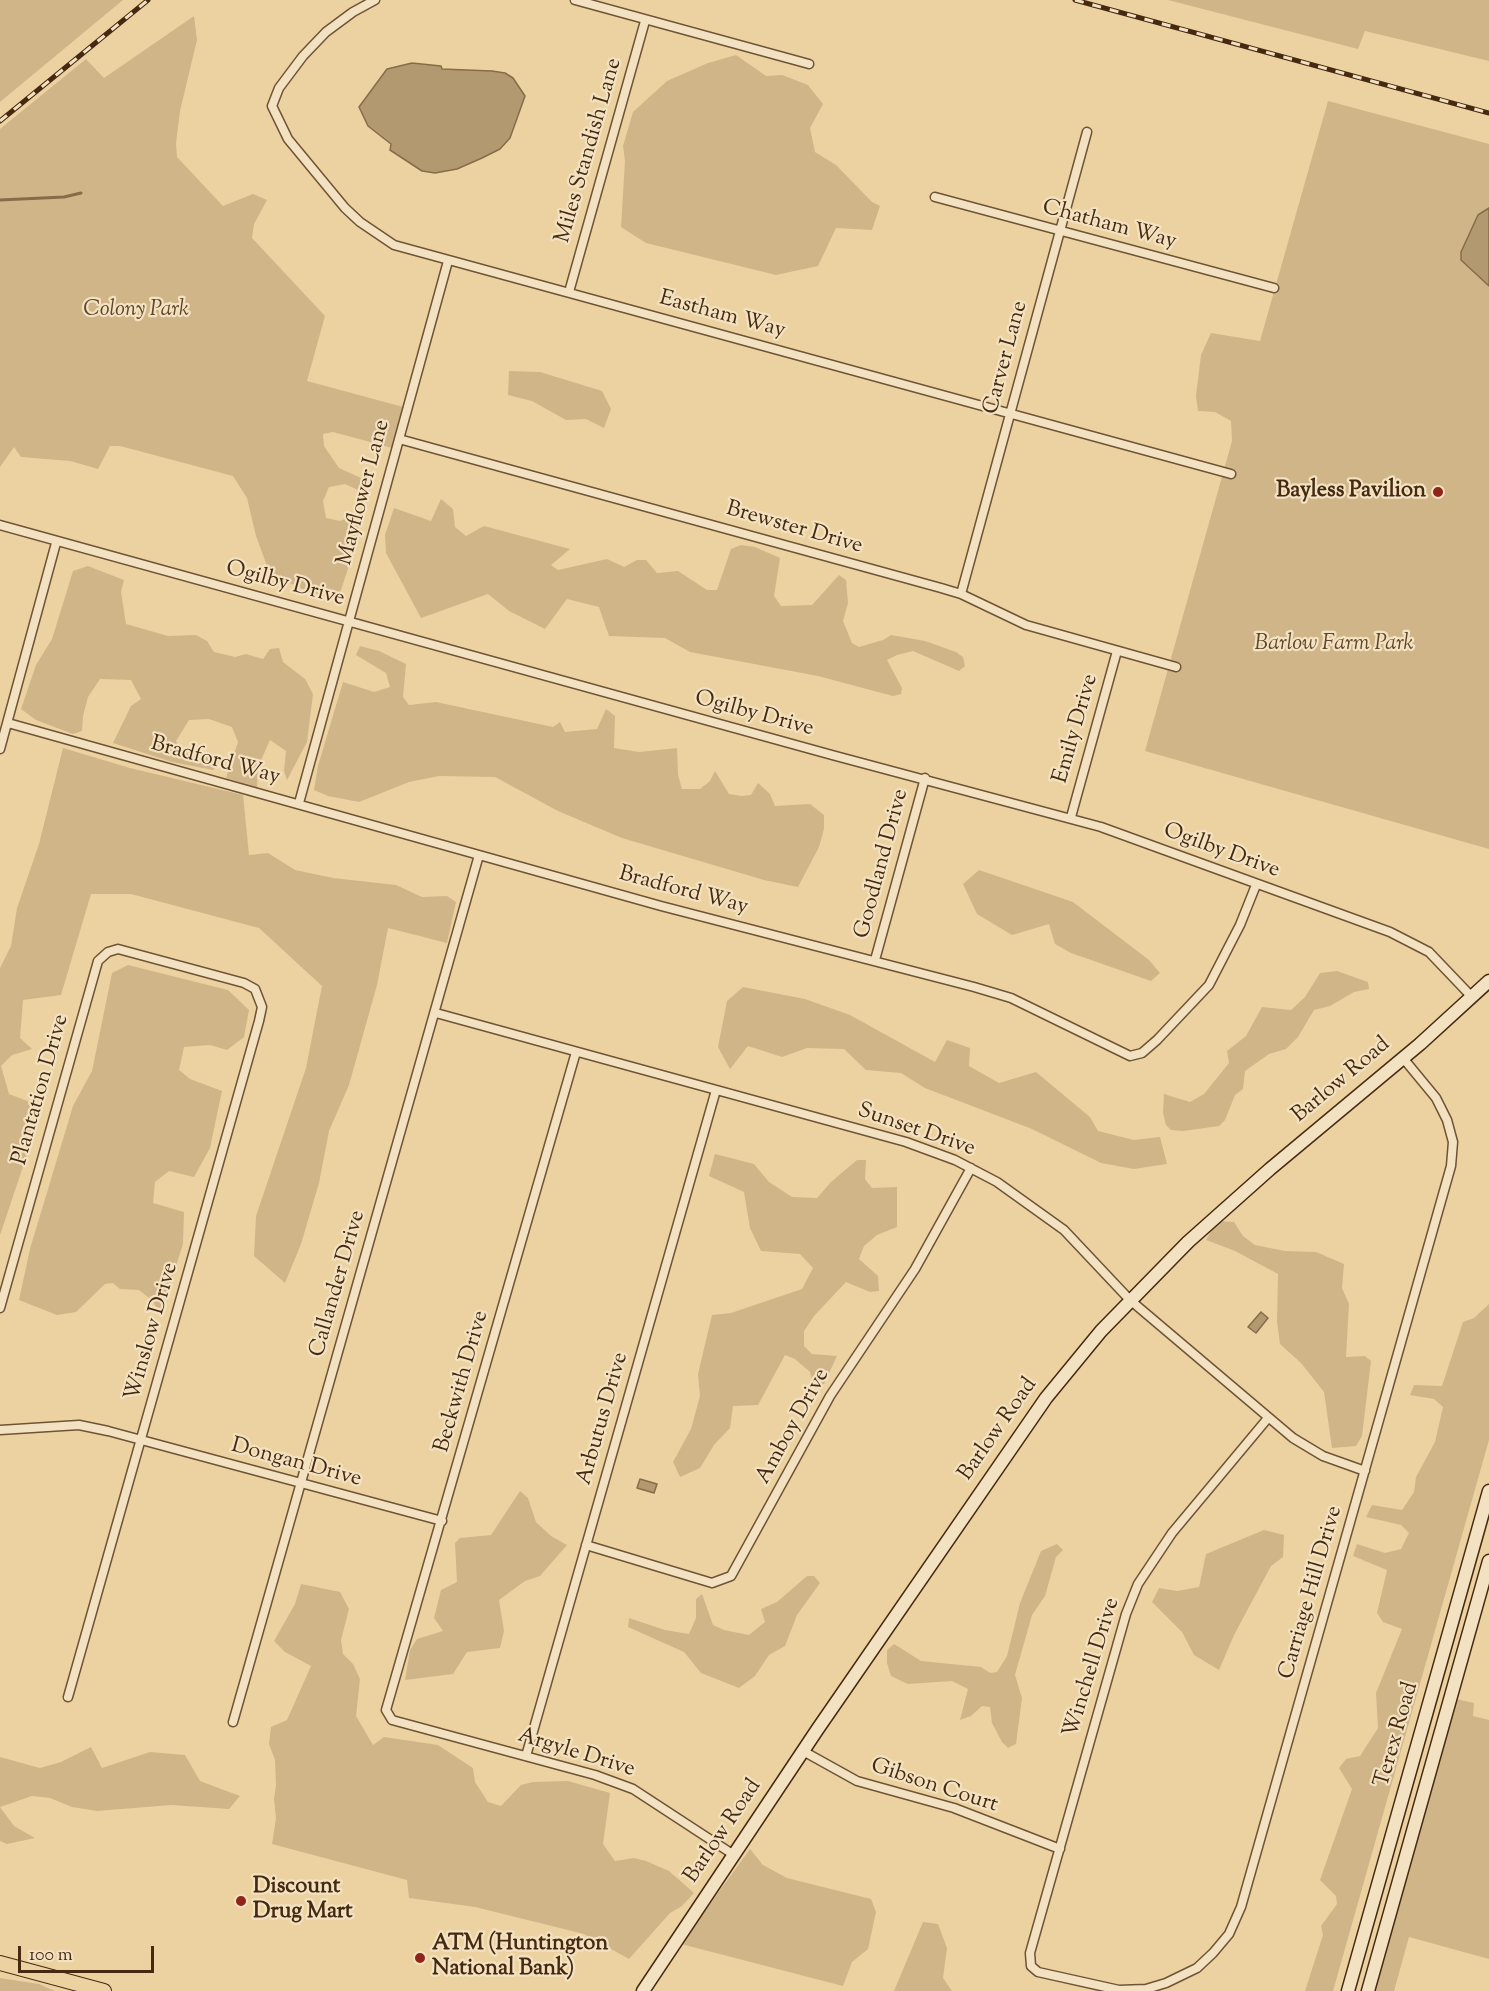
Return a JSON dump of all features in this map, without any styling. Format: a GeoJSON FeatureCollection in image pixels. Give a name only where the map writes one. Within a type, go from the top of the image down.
{"type":"FeatureCollection","features":[{"type":"Feature","properties":{"kind":"main road"},"geometry":{"type":"LineString","coordinates":[[0,1963],[104,1991]]}},
{"type":"Feature","properties":{"kind":"street","name":"Eastham Way"},"geometry":{"type":"LineString","coordinates":[[375,0],[353,12],[326,32],[303,56],[274,97],[272,106],[288,139],[360,222],[394,245],[1231,474]]}},
{"type":"Feature","properties":{"kind":"street"},"geometry":{"type":"LineString","coordinates":[[575,0],[809,64]]}},
{"type":"Feature","properties":{"kind":"street","name":"Miles Standish Lane"},"geometry":{"type":"LineString","coordinates":[[569,292],[645,21]]}},
{"type":"Feature","properties":{"kind":"street","name":"Carver Lane"},"geometry":{"type":"LineString","coordinates":[[961,594],[1087,132]]}},
{"type":"Feature","properties":{"kind":"street","name":"Chatham Way"},"geometry":{"type":"LineString","coordinates":[[935,197],[1274,288]]}},
{"type":"Feature","properties":{"kind":"street","name":"Mayflower Lane"},"geometry":{"type":"LineString","coordinates":[[299,803],[448,261]]}},
{"type":"Feature","properties":{"kind":"street","name":"Brewster Drive"},"geometry":{"type":"LineString","coordinates":[[399,439],[961,594],[1026,625],[1176,667]]}},
{"type":"Feature","properties":{"kind":"street","name":"Ogilby Drive"},"geometry":{"type":"LineString","coordinates":[[0,525],[56,543],[349,621],[832,756],[925,778],[1071,818],[1390,932],[1429,952],[1471,996]]}},
{"type":"Feature","properties":{"kind":"street"},"geometry":{"type":"LineString","coordinates":[[0,749],[56,543]]}},
{"type":"Feature","properties":{"kind":"street","name":"Emily Drive"},"geometry":{"type":"LineString","coordinates":[[1071,818],[1117,651]]}},
{"type":"Feature","properties":{"kind":"street","name":"Bradford Way"},"geometry":{"type":"LineString","coordinates":[[8,723],[786,940],[875,960],[1011,998],[1119,1051],[1135,1056],[1156,1040],[1209,985],[1236,933],[1256,885]]}},
{"type":"Feature","properties":{"kind":"street","name":"Goodland Drive"},"geometry":{"type":"LineString","coordinates":[[875,960],[925,778]]}},
{"type":"Feature","properties":{"kind":"street","name":"Callander Drive"},"geometry":{"type":"LineString","coordinates":[[233,1722],[479,855]]}},
{"type":"Feature","properties":{"kind":"street","name":"Plantation Drive"},"geometry":{"type":"LineString","coordinates":[[0,1308],[94,972],[104,954],[118,949],[129,951],[244,983]]}},
{"type":"Feature","properties":{"kind":"street","name":"Barlow Road"},"geometry":{"type":"LineString","coordinates":[[643,1991],[803,1751],[1046,1398],[1130,1300],[1188,1242],[1270,1169],[1403,1058],[1489,981]]}},
{"type":"Feature","properties":{"kind":"street","name":"Winslow Drive"},"geometry":{"type":"LineString","coordinates":[[68,1697],[259,1021],[262,1007],[260,996],[255,989],[244,983]]}},
{"type":"Feature","properties":{"kind":"street","name":"Sunset Drive"},"geometry":{"type":"LineString","coordinates":[[436,1013],[906,1142],[971,1168],[1005,1187],[1065,1230],[1130,1300],[1268,1418],[1310,1450],[1365,1471]]}},
{"type":"Feature","properties":{"kind":"street","name":"Beckwith Drive"},"geometry":{"type":"LineString","coordinates":[[392,1720],[386,1710],[387,1704],[442,1521],[576,1052]]}},
{"type":"Feature","properties":{"kind":"street","name":"Carriage Hill Drive"},"geometry":{"type":"LineString","coordinates":[[1031,1966],[1038,1972],[1089,1986],[1119,1990],[1146,1989],[1166,1983],[1197,1968],[1229,1934],[1249,1884],[1452,1159],[1451,1129],[1440,1105],[1403,1058]]}},
{"type":"Feature","properties":{"kind":"street","name":"Arbutus Drive"},"geometry":{"type":"LineString","coordinates":[[526,1756],[716,1090]]}},
{"type":"Feature","properties":{"kind":"street","name":"Amboy Drive"},"geometry":{"type":"LineString","coordinates":[[586,1545],[712,1582],[731,1576],[830,1396],[915,1269],[971,1168]]}},
{"type":"Feature","properties":{"kind":"street","name":"Winchell Drive"},"geometry":{"type":"LineString","coordinates":[[1031,1966],[1030,1953],[1126,1614],[1138,1584],[1172,1533],[1268,1418]]}},
{"type":"Feature","properties":{"kind":"street","name":"Dongan Drive"},"geometry":{"type":"LineString","coordinates":[[0,1430],[79,1425],[442,1521]]}},
{"type":"Feature","properties":{"kind":"street","name":"Terex Road"},"geometry":{"type":"LineString","coordinates":[[1348,1991],[1434,1687],[1484,1525],[1489,1491]]}},
{"type":"Feature","properties":{"kind":"street","name":"Terex Road"},"geometry":{"type":"LineString","coordinates":[[1368,1991],[1489,1561]]}},
{"type":"Feature","properties":{"kind":"street"},"geometry":{"type":"LineString","coordinates":[[1434,1687],[1452,1692]]}},
{"type":"Feature","properties":{"kind":"street","name":"Argyle Drive"},"geometry":{"type":"LineString","coordinates":[[392,1720],[595,1775],[633,1789],[734,1855]]}},
{"type":"Feature","properties":{"kind":"street","name":"Gibson Court"},"geometry":{"type":"LineString","coordinates":[[803,1751],[847,1778],[954,1808],[1060,1849]]}},
{"type":"Feature","properties":{"kind":"green space"},"geometry":{"type":"Polygon","coordinates":[[[0,0],[123,0],[0,102],[0,0]]]}},
{"type":"Feature","properties":{"kind":"green space"},"geometry":{"type":"Polygon","coordinates":[[[1168,0],[1489,0],[1489,61],[1365,31],[1358,49],[1168,0]]]}},
{"type":"Feature","properties":{"kind":"green space","name":"Colony Park"},"geometry":{"type":"Polygon","coordinates":[[[194,16],[197,40],[180,111],[176,143],[177,157],[223,206],[253,194],[267,200],[254,224],[252,238],[325,316],[307,381],[407,408],[396,449],[333,432],[323,434],[324,446],[339,468],[361,478],[362,488],[358,490],[345,484],[329,487],[323,501],[326,518],[340,521],[356,514],[360,517],[357,541],[340,593],[334,598],[307,591],[270,574],[256,536],[247,498],[233,476],[120,446],[110,446],[98,469],[70,461],[21,457],[14,447],[0,467],[0,129],[86,59],[104,78],[194,16]]]}},
{"type":"Feature","properties":{"kind":"green space"},"geometry":{"type":"Polygon","coordinates":[[[736,55],[766,76],[782,75],[808,85],[823,104],[810,128],[815,152],[836,165],[872,202],[880,206],[872,230],[836,228],[818,266],[776,275],[646,243],[621,227],[625,161],[623,146],[633,112],[667,81],[708,63],[736,55]]]}},
{"type":"Feature","properties":{"kind":"green space","name":"Barlow Farm Park"},"geometry":{"type":"Polygon","coordinates":[[[1328,101],[1489,144],[1489,849],[1145,751],[1232,441],[1231,421],[1215,412],[1198,411],[1196,396],[1201,355],[1211,333],[1260,341],[1328,101]]]}},
{"type":"Feature","properties":{"kind":"green space"},"geometry":{"type":"Polygon","coordinates":[[[509,371],[540,372],[602,391],[611,409],[604,428],[586,419],[566,420],[532,401],[508,395],[509,371]]]}},
{"type":"Feature","properties":{"kind":"green space"},"geometry":{"type":"Polygon","coordinates":[[[441,499],[453,509],[455,527],[466,536],[484,526],[570,549],[551,565],[558,570],[607,559],[624,567],[637,560],[646,560],[657,573],[678,571],[707,590],[717,590],[731,549],[741,545],[755,547],[780,558],[774,596],[781,606],[812,605],[839,575],[846,580],[848,603],[843,621],[852,643],[859,647],[883,640],[891,635],[925,641],[956,652],[963,657],[965,666],[959,671],[913,651],[897,655],[887,660],[902,688],[901,694],[893,696],[818,676],[690,652],[665,638],[609,636],[599,607],[567,599],[545,629],[509,611],[488,594],[421,618],[386,553],[385,535],[394,508],[431,521],[441,499]]]}},
{"type":"Feature","properties":{"kind":"green space"},"geometry":{"type":"Polygon","coordinates":[[[88,566],[124,580],[121,592],[126,624],[168,636],[196,635],[207,641],[214,652],[235,657],[246,654],[263,659],[270,649],[279,648],[283,662],[305,679],[313,694],[307,742],[287,780],[284,771],[286,751],[270,740],[258,767],[257,788],[226,778],[238,742],[232,727],[209,719],[189,720],[176,741],[183,753],[212,755],[220,760],[213,770],[172,762],[113,743],[131,706],[141,699],[131,680],[100,679],[88,697],[82,731],[73,734],[36,720],[21,709],[36,665],[52,639],[73,571],[88,566]]]}},
{"type":"Feature","properties":{"kind":"green space"},"geometry":{"type":"Polygon","coordinates":[[[360,646],[379,651],[406,664],[403,697],[409,705],[436,702],[553,727],[560,722],[565,732],[597,729],[606,709],[615,716],[614,748],[639,752],[677,748],[678,775],[682,789],[700,789],[710,781],[715,771],[729,794],[751,795],[758,783],[770,794],[775,806],[810,804],[824,815],[824,829],[819,847],[798,887],[764,880],[622,838],[558,811],[495,777],[439,776],[409,782],[359,802],[328,796],[314,790],[318,766],[343,682],[374,692],[390,687],[386,673],[356,655],[360,646]]]}},
{"type":"Feature","properties":{"kind":"green space"},"geometry":{"type":"Polygon","coordinates":[[[63,748],[130,768],[243,795],[249,855],[268,853],[295,870],[333,878],[396,885],[422,897],[447,896],[456,902],[447,943],[388,928],[377,985],[349,1085],[329,1131],[319,1183],[301,1244],[285,1283],[254,1256],[256,1216],[306,1068],[322,986],[259,928],[131,894],[91,894],[61,995],[23,1000],[20,1038],[32,1049],[12,1055],[1,1066],[9,1094],[30,1102],[32,1140],[0,1235],[0,968],[11,946],[17,908],[39,844],[63,748]]]}},
{"type":"Feature","properties":{"kind":"green space"},"geometry":{"type":"Polygon","coordinates":[[[979,870],[1073,902],[1149,960],[1160,973],[1151,981],[1071,953],[1055,944],[1049,924],[1012,935],[977,914],[963,884],[979,870]]]}},
{"type":"Feature","properties":{"kind":"green space"},"geometry":{"type":"Polygon","coordinates":[[[128,965],[228,990],[249,1010],[244,1037],[227,1050],[210,1045],[184,1047],[179,1070],[190,1079],[222,1091],[210,1148],[194,1177],[169,1171],[155,1182],[153,1203],[184,1212],[183,1244],[160,1316],[153,1301],[139,1290],[120,1289],[113,1283],[105,1284],[76,1312],[57,1315],[19,1300],[30,1249],[73,1106],[92,1071],[112,973],[128,965]]]}},
{"type":"Feature","properties":{"kind":"green space"},"geometry":{"type":"Polygon","coordinates":[[[1337,971],[1368,982],[1369,989],[1354,992],[1330,1006],[1314,1010],[1298,1037],[1286,1049],[1269,1054],[1245,1071],[1243,1089],[1235,1095],[1225,1120],[1219,1126],[1183,1131],[1171,1130],[1166,1125],[1163,1113],[1164,1094],[1190,1102],[1204,1094],[1229,1063],[1227,1051],[1246,1036],[1262,1007],[1291,1010],[1305,997],[1320,973],[1337,971]]]}},
{"type":"Feature","properties":{"kind":"green space"},"geometry":{"type":"Polygon","coordinates":[[[743,987],[805,999],[850,1015],[935,1062],[947,1040],[970,1048],[969,1066],[999,1083],[1036,1072],[1090,1117],[1098,1131],[1134,1140],[1160,1137],[1167,1164],[1134,1169],[1101,1163],[1032,1129],[925,1088],[901,1073],[866,1070],[844,1049],[807,1048],[782,1057],[748,1046],[730,1069],[718,1047],[727,1001],[743,987]]]}},
{"type":"Feature","properties":{"kind":"green space"},"geometry":{"type":"Polygon","coordinates":[[[715,1154],[754,1164],[769,1182],[792,1197],[817,1198],[831,1182],[857,1160],[866,1160],[865,1179],[872,1188],[897,1187],[897,1227],[877,1235],[864,1246],[859,1259],[878,1276],[879,1291],[870,1292],[846,1282],[814,1316],[804,1331],[804,1346],[812,1354],[837,1356],[824,1384],[813,1384],[810,1372],[795,1359],[785,1355],[758,1405],[733,1406],[730,1428],[714,1445],[700,1468],[680,1477],[673,1462],[691,1429],[700,1396],[698,1374],[712,1315],[731,1313],[802,1289],[813,1268],[800,1254],[761,1251],[750,1228],[744,1192],[709,1176],[715,1154]]]}},
{"type":"Feature","properties":{"kind":"green space"},"geometry":{"type":"Polygon","coordinates":[[[1217,1221],[1234,1222],[1243,1236],[1255,1245],[1285,1251],[1316,1252],[1344,1264],[1342,1288],[1349,1304],[1346,1357],[1365,1356],[1371,1361],[1362,1436],[1356,1446],[1332,1448],[1324,1392],[1301,1363],[1280,1344],[1277,1322],[1278,1274],[1235,1251],[1206,1240],[1217,1221]]]}},
{"type":"Feature","properties":{"kind":"green space"},"geometry":{"type":"Polygon","coordinates":[[[1489,1304],[1489,1440],[1333,1991],[1305,1991],[1323,1935],[1321,1926],[1337,1904],[1336,1896],[1320,1880],[1352,1789],[1339,1768],[1346,1759],[1360,1756],[1378,1728],[1376,1693],[1402,1629],[1383,1622],[1377,1613],[1387,1570],[1353,1556],[1357,1544],[1385,1553],[1401,1549],[1409,1533],[1401,1525],[1366,1517],[1372,1505],[1402,1510],[1414,1492],[1416,1477],[1435,1442],[1443,1407],[1434,1399],[1410,1395],[1414,1385],[1442,1386],[1463,1322],[1474,1318],[1489,1304]]]}},
{"type":"Feature","properties":{"kind":"green space"},"geometry":{"type":"Polygon","coordinates":[[[520,1491],[528,1498],[536,1522],[551,1536],[567,1545],[540,1576],[525,1581],[499,1600],[504,1631],[500,1648],[467,1652],[453,1674],[405,1680],[410,1650],[417,1639],[443,1631],[434,1618],[441,1590],[457,1582],[455,1543],[460,1538],[491,1535],[520,1491]]]}},
{"type":"Feature","properties":{"kind":"green space"},"geometry":{"type":"Polygon","coordinates":[[[1264,1530],[1284,1535],[1283,1557],[1271,1566],[1234,1635],[1219,1670],[1194,1655],[1182,1632],[1152,1602],[1159,1588],[1177,1591],[1199,1587],[1206,1554],[1264,1530]]]}},
{"type":"Feature","properties":{"kind":"green space"},"geometry":{"type":"Polygon","coordinates":[[[1057,1544],[1063,1550],[1056,1557],[1045,1596],[1032,1615],[1015,1675],[1022,1698],[1016,1744],[1008,1748],[1002,1742],[992,1723],[990,1707],[982,1706],[971,1716],[960,1720],[968,1689],[952,1681],[908,1684],[891,1676],[887,1663],[887,1650],[894,1644],[921,1661],[981,1667],[990,1673],[997,1672],[1007,1656],[1020,1603],[1041,1551],[1057,1544]]]}},
{"type":"Feature","properties":{"kind":"green space"},"geometry":{"type":"Polygon","coordinates":[[[807,1576],[814,1576],[820,1583],[797,1615],[785,1646],[769,1655],[755,1676],[739,1688],[701,1673],[684,1652],[628,1627],[629,1618],[665,1630],[689,1634],[696,1618],[696,1599],[702,1594],[713,1625],[724,1630],[749,1635],[765,1622],[761,1609],[777,1602],[807,1576]]]}},
{"type":"Feature","properties":{"kind":"green space"},"geometry":{"type":"Polygon","coordinates":[[[301,1584],[340,1592],[349,1609],[341,1640],[343,1654],[353,1664],[360,1679],[356,1716],[373,1745],[384,1737],[438,1745],[473,1768],[475,1782],[488,1802],[501,1806],[521,1785],[533,1782],[568,1781],[610,1793],[603,1844],[615,1861],[634,1858],[646,1861],[669,1871],[694,1893],[682,1906],[670,1913],[629,1959],[584,1934],[475,1907],[409,1898],[407,1880],[272,1844],[276,1818],[274,1799],[276,1785],[275,1760],[269,1744],[271,1727],[287,1720],[311,1666],[285,1652],[274,1641],[295,1604],[301,1584]]]}},
{"type":"Feature","properties":{"kind":"green space"},"geometry":{"type":"Polygon","coordinates":[[[1456,1699],[1474,1703],[1473,1716],[1489,1720],[1489,1959],[1409,1937],[1394,1991],[1373,1991],[1456,1699]]]}},
{"type":"Feature","properties":{"kind":"green space"},"geometry":{"type":"Polygon","coordinates":[[[91,1747],[102,1768],[150,1752],[185,1755],[200,1781],[240,1796],[229,1809],[171,1805],[97,1811],[72,1807],[50,1798],[32,1796],[0,1807],[0,1757],[40,1768],[61,1762],[91,1747]]]}},
{"type":"Feature","properties":{"kind":"green space"},"geometry":{"type":"Polygon","coordinates":[[[0,1807],[14,1826],[35,1838],[7,1844],[0,1841],[0,1807]]]}},
{"type":"Feature","properties":{"kind":"green space"},"geometry":{"type":"Polygon","coordinates":[[[750,1849],[763,1865],[787,1878],[871,1899],[876,1912],[868,1949],[852,1962],[843,1986],[681,1944],[750,1849]]]}},
{"type":"Feature","properties":{"kind":"green space"},"geometry":{"type":"Polygon","coordinates":[[[923,1922],[938,1924],[947,1948],[943,1978],[952,1991],[894,1991],[923,1922]]]}},
{"type":"Feature","properties":{"kind":"green space"},"geometry":{"type":"Polygon","coordinates":[[[0,1978],[39,1984],[55,1991],[0,1991],[0,1978]]]}},
{"type":"Feature","properties":{"kind":"shaded area"},"geometry":{"type":"Polygon","coordinates":[[[412,63],[441,66],[442,69],[492,71],[505,73],[513,78],[525,96],[510,138],[500,149],[482,158],[457,169],[435,173],[422,171],[390,150],[391,144],[368,126],[359,107],[387,69],[412,63]]]}},
{"type":"Feature","properties":{"kind":"shaded area"},"geometry":{"type":"Polygon","coordinates":[[[1489,208],[1489,286],[1461,260],[1461,252],[1478,215],[1489,208]]]}},
{"type":"Feature","properties":{"kind":"shaded area"},"geometry":{"type":"Polygon","coordinates":[[[1261,1312],[1268,1318],[1256,1333],[1248,1327],[1261,1312]]]}},
{"type":"Feature","properties":{"kind":"shaded area"},"geometry":{"type":"Polygon","coordinates":[[[640,1479],[657,1484],[654,1493],[637,1488],[640,1479]]]}},
{"type":"Feature","properties":{"kind":"waterway"},"geometry":{"type":"LineString","coordinates":[[0,200],[64,197],[81,193]]}},
{"type":"Feature","properties":{"kind":"railway"},"geometry":{"type":"LineString","coordinates":[[0,121],[148,0]]}},
{"type":"Feature","properties":{"kind":"railway"},"geometry":{"type":"LineString","coordinates":[[1075,0],[1489,113]]}},
{"type":"Feature","properties":{"kind":"place","name":"Bayless Pavilion"},"geometry":{"type":"Point","coordinates":[1438,492]}},
{"type":"Feature","properties":{"kind":"place","name":"Discount Drug Mart"},"geometry":{"type":"Point","coordinates":[241,1901]}},
{"type":"Feature","properties":{"kind":"place","name":"ATM (Huntington National Bank)"},"geometry":{"type":"Point","coordinates":[420,1958]}}]}
